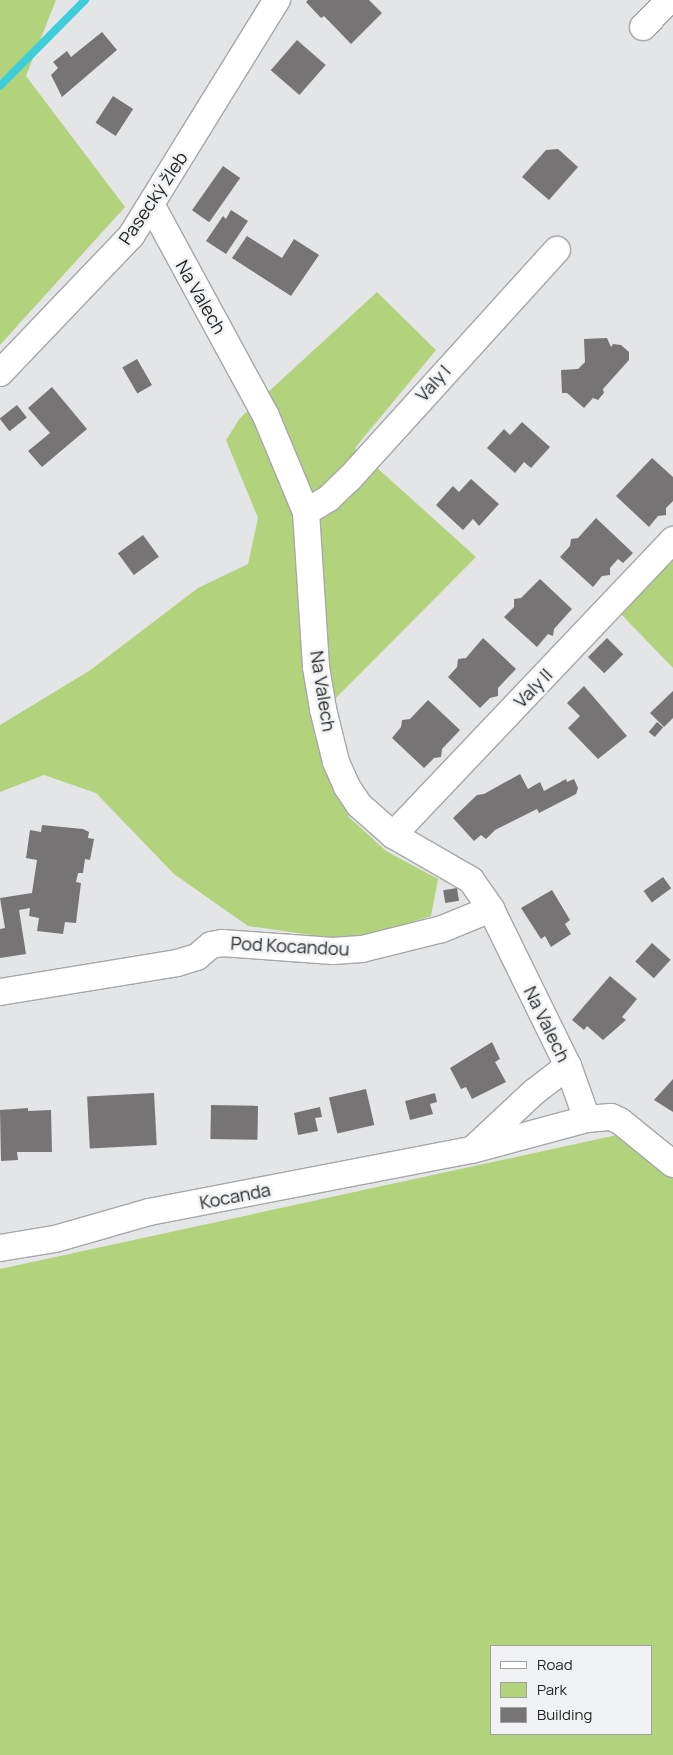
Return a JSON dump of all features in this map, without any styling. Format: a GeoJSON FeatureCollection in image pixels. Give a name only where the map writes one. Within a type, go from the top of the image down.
{"type":"FeatureCollection","features":[{"type":"Feature","properties":{"kind":"street","name":"Pasecký žleb"},"geometry":{"type":"LineString","coordinates":[[0,373],[105,266],[152,206],[277,0]]}},
{"type":"Feature","properties":{"kind":"street"},"geometry":{"type":"LineString","coordinates":[[643,27],[669,0]]}},
{"type":"Feature","properties":{"kind":"street","name":"Na Valech"},"geometry":{"type":"LineString","coordinates":[[152,206],[266,416],[306,512],[316,666],[336,762],[360,805],[392,835],[471,880],[491,909],[568,1066],[587,1119]]}},
{"type":"Feature","properties":{"kind":"street","name":"Valy I"},"geometry":{"type":"LineString","coordinates":[[306,512],[329,498],[350,478],[556,250]]}},
{"type":"Feature","properties":{"kind":"street","name":"Valy II"},"geometry":{"type":"LineString","coordinates":[[392,835],[673,540]]}},
{"type":"Feature","properties":{"kind":"street","name":"Pod Kocandou"},"geometry":{"type":"LineString","coordinates":[[0,992],[176,963],[197,957],[211,945],[222,943],[333,951],[362,949],[442,929],[491,909]]}},
{"type":"Feature","properties":{"kind":"street"},"geometry":{"type":"LineString","coordinates":[[472,1150],[534,1092],[568,1066]]}},
{"type":"Feature","properties":{"kind":"street","name":"Kocanda"},"geometry":{"type":"LineString","coordinates":[[0,1248],[54,1239],[149,1212],[472,1150],[587,1119],[611,1117],[620,1121],[673,1164]]}},
{"type":"Feature","properties":{"kind":"green space"},"geometry":{"type":"Polygon","coordinates":[[[0,0],[56,0],[26,76],[125,207],[0,345],[0,0]]]}},
{"type":"Feature","properties":{"kind":"green space"},"geometry":{"type":"Polygon","coordinates":[[[377,292],[436,350],[355,448],[476,557],[336,698],[314,734],[349,817],[386,851],[438,879],[431,916],[353,941],[248,926],[174,874],[96,793],[44,775],[0,792],[0,725],[89,671],[198,588],[248,564],[258,518],[226,440],[240,418],[377,292]]]}},
{"type":"Feature","properties":{"kind":"green space"},"geometry":{"type":"Polygon","coordinates":[[[673,558],[673,668],[621,614],[673,558]]]}},
{"type":"Feature","properties":{"kind":"green space"},"geometry":{"type":"Polygon","coordinates":[[[617,1135],[673,1166],[673,1755],[0,1755],[0,1269],[617,1135]]]}},
{"type":"Feature","properties":{"kind":"building"},"geometry":{"type":"Polygon","coordinates":[[[308,0],[369,0],[382,13],[351,44],[324,16],[321,18],[306,2],[308,0]]]}},
{"type":"Feature","properties":{"kind":"building"},"geometry":{"type":"Polygon","coordinates":[[[102,32],[117,50],[62,97],[51,75],[58,68],[53,62],[67,51],[71,57],[102,32]]]}},
{"type":"Feature","properties":{"kind":"building"},"geometry":{"type":"Polygon","coordinates":[[[297,40],[326,65],[299,95],[271,70],[297,40]]]}},
{"type":"Feature","properties":{"kind":"building"},"geometry":{"type":"Polygon","coordinates":[[[113,96],[133,109],[116,136],[96,123],[113,96]]]}},
{"type":"Feature","properties":{"kind":"building"},"geometry":{"type":"Polygon","coordinates":[[[558,149],[578,167],[549,200],[522,177],[546,150],[558,149]]]}},
{"type":"Feature","properties":{"kind":"building"},"geometry":{"type":"Polygon","coordinates":[[[223,166],[240,178],[209,222],[192,210],[223,166]]]}},
{"type":"Feature","properties":{"kind":"building"},"geometry":{"type":"Polygon","coordinates":[[[231,210],[248,221],[226,254],[206,241],[223,216],[226,219],[231,210]]]}},
{"type":"Feature","properties":{"kind":"building"},"geometry":{"type":"Polygon","coordinates":[[[247,236],[282,258],[294,239],[319,255],[291,296],[232,258],[247,236]]]}},
{"type":"Feature","properties":{"kind":"building"},"geometry":{"type":"Polygon","coordinates":[[[607,338],[611,347],[613,344],[621,345],[629,352],[629,360],[603,389],[604,393],[598,400],[593,398],[584,408],[567,393],[562,393],[561,370],[578,369],[585,362],[584,339],[607,338]]]}},
{"type":"Feature","properties":{"kind":"building"},"geometry":{"type":"Polygon","coordinates":[[[137,359],[152,385],[137,393],[122,368],[137,359]]]}},
{"type":"Feature","properties":{"kind":"building"},"geometry":{"type":"Polygon","coordinates":[[[52,387],[87,429],[42,467],[28,451],[50,433],[28,408],[52,387]]]}},
{"type":"Feature","properties":{"kind":"building"},"geometry":{"type":"Polygon","coordinates":[[[17,405],[27,418],[10,431],[0,418],[17,405]]]}},
{"type":"Feature","properties":{"kind":"building"},"geometry":{"type":"Polygon","coordinates":[[[522,422],[550,447],[531,468],[524,462],[515,473],[487,448],[504,429],[510,435],[522,422]]]}},
{"type":"Feature","properties":{"kind":"building"},"geometry":{"type":"Polygon","coordinates":[[[652,458],[673,477],[673,501],[666,508],[666,515],[658,516],[649,527],[616,496],[652,458]]]}},
{"type":"Feature","properties":{"kind":"building"},"geometry":{"type":"Polygon","coordinates":[[[471,479],[499,504],[479,526],[473,519],[463,530],[436,505],[453,486],[459,492],[471,479]]]}},
{"type":"Feature","properties":{"kind":"building"},"geometry":{"type":"Polygon","coordinates":[[[596,518],[633,553],[623,563],[618,559],[610,568],[610,575],[602,576],[593,587],[560,557],[570,546],[571,539],[578,538],[596,518]]]}},
{"type":"Feature","properties":{"kind":"building"},"geometry":{"type":"Polygon","coordinates":[[[143,535],[159,557],[134,575],[118,553],[143,535]]]}},
{"type":"Feature","properties":{"kind":"building"},"geometry":{"type":"Polygon","coordinates":[[[540,579],[572,609],[554,629],[553,636],[548,634],[537,647],[504,617],[514,607],[514,599],[521,598],[540,579]]]}},
{"type":"Feature","properties":{"kind":"building"},"geometry":{"type":"Polygon","coordinates":[[[483,638],[516,669],[498,688],[498,696],[490,698],[480,708],[448,677],[457,667],[458,659],[466,658],[483,638]]]}},
{"type":"Feature","properties":{"kind":"building"},"geometry":{"type":"Polygon","coordinates":[[[607,638],[623,654],[604,673],[588,657],[607,638]]]}},
{"type":"Feature","properties":{"kind":"building"},"geometry":{"type":"Polygon","coordinates":[[[584,686],[627,736],[598,759],[568,728],[580,716],[567,703],[584,686]]]}},
{"type":"Feature","properties":{"kind":"building"},"geometry":{"type":"Polygon","coordinates":[[[673,691],[673,718],[664,727],[650,713],[673,691]]]}},
{"type":"Feature","properties":{"kind":"building"},"geometry":{"type":"Polygon","coordinates":[[[428,700],[460,730],[442,749],[441,757],[434,758],[424,768],[392,738],[401,727],[402,720],[410,719],[428,700]]]}},
{"type":"Feature","properties":{"kind":"building"},"geometry":{"type":"Polygon","coordinates":[[[657,722],[663,727],[655,737],[649,732],[657,722]]]}},
{"type":"Feature","properties":{"kind":"building"},"geometry":{"type":"Polygon","coordinates":[[[520,774],[528,789],[540,782],[544,791],[566,779],[567,782],[574,779],[578,788],[576,794],[539,813],[537,809],[495,830],[486,839],[481,835],[474,841],[453,818],[477,795],[484,794],[520,774]]]}},
{"type":"Feature","properties":{"kind":"building"},"geometry":{"type":"Polygon","coordinates":[[[42,825],[83,829],[89,832],[88,838],[94,839],[90,860],[85,859],[83,873],[78,873],[76,882],[81,883],[76,923],[65,922],[63,934],[37,931],[39,918],[29,916],[30,908],[19,910],[26,954],[0,958],[0,929],[5,928],[0,898],[32,893],[37,860],[26,858],[30,830],[41,832],[42,825]]]}},
{"type":"Feature","properties":{"kind":"building"},"geometry":{"type":"Polygon","coordinates":[[[663,877],[671,888],[652,902],[644,891],[663,877]]]}},
{"type":"Feature","properties":{"kind":"building"},"geometry":{"type":"Polygon","coordinates":[[[457,888],[459,901],[445,903],[443,890],[457,888]]]}},
{"type":"Feature","properties":{"kind":"building"},"geometry":{"type":"Polygon","coordinates":[[[552,890],[570,920],[565,924],[571,934],[551,947],[545,936],[541,939],[521,908],[552,890]]]}},
{"type":"Feature","properties":{"kind":"building"},"geometry":{"type":"Polygon","coordinates":[[[652,943],[671,960],[654,978],[635,962],[652,943]]]}},
{"type":"Feature","properties":{"kind":"building"},"geometry":{"type":"Polygon","coordinates":[[[610,976],[637,999],[622,1017],[626,1020],[603,1040],[587,1026],[584,1030],[572,1020],[610,976]]]}},
{"type":"Feature","properties":{"kind":"building"},"geometry":{"type":"Polygon","coordinates":[[[492,1042],[500,1059],[495,1062],[506,1082],[472,1099],[466,1087],[461,1089],[450,1068],[492,1042]]]}},
{"type":"Feature","properties":{"kind":"building"},"geometry":{"type":"Polygon","coordinates":[[[673,1079],[673,1112],[654,1100],[673,1079]]]}},
{"type":"Feature","properties":{"kind":"building"},"geometry":{"type":"Polygon","coordinates":[[[366,1089],[374,1125],[337,1134],[329,1098],[366,1089]]]}},
{"type":"Feature","properties":{"kind":"building"},"geometry":{"type":"Polygon","coordinates":[[[154,1093],[157,1145],[90,1148],[87,1097],[154,1093]]]}},
{"type":"Feature","properties":{"kind":"building"},"geometry":{"type":"Polygon","coordinates":[[[435,1093],[437,1102],[430,1104],[433,1114],[410,1120],[405,1101],[435,1093]]]}},
{"type":"Feature","properties":{"kind":"building"},"geometry":{"type":"Polygon","coordinates":[[[211,1105],[258,1106],[257,1140],[210,1139],[211,1105]]]}},
{"type":"Feature","properties":{"kind":"building"},"geometry":{"type":"Polygon","coordinates":[[[320,1107],[322,1117],[315,1118],[318,1131],[298,1135],[294,1113],[320,1107]]]}},
{"type":"Feature","properties":{"kind":"building"},"geometry":{"type":"Polygon","coordinates":[[[28,1108],[28,1111],[51,1110],[52,1152],[17,1152],[18,1160],[1,1161],[0,1110],[28,1108]]]}},
{"type":"Feature","properties":{"kind":"waterway"},"geometry":{"type":"LineString","coordinates":[[0,86],[85,0]]}}]}
